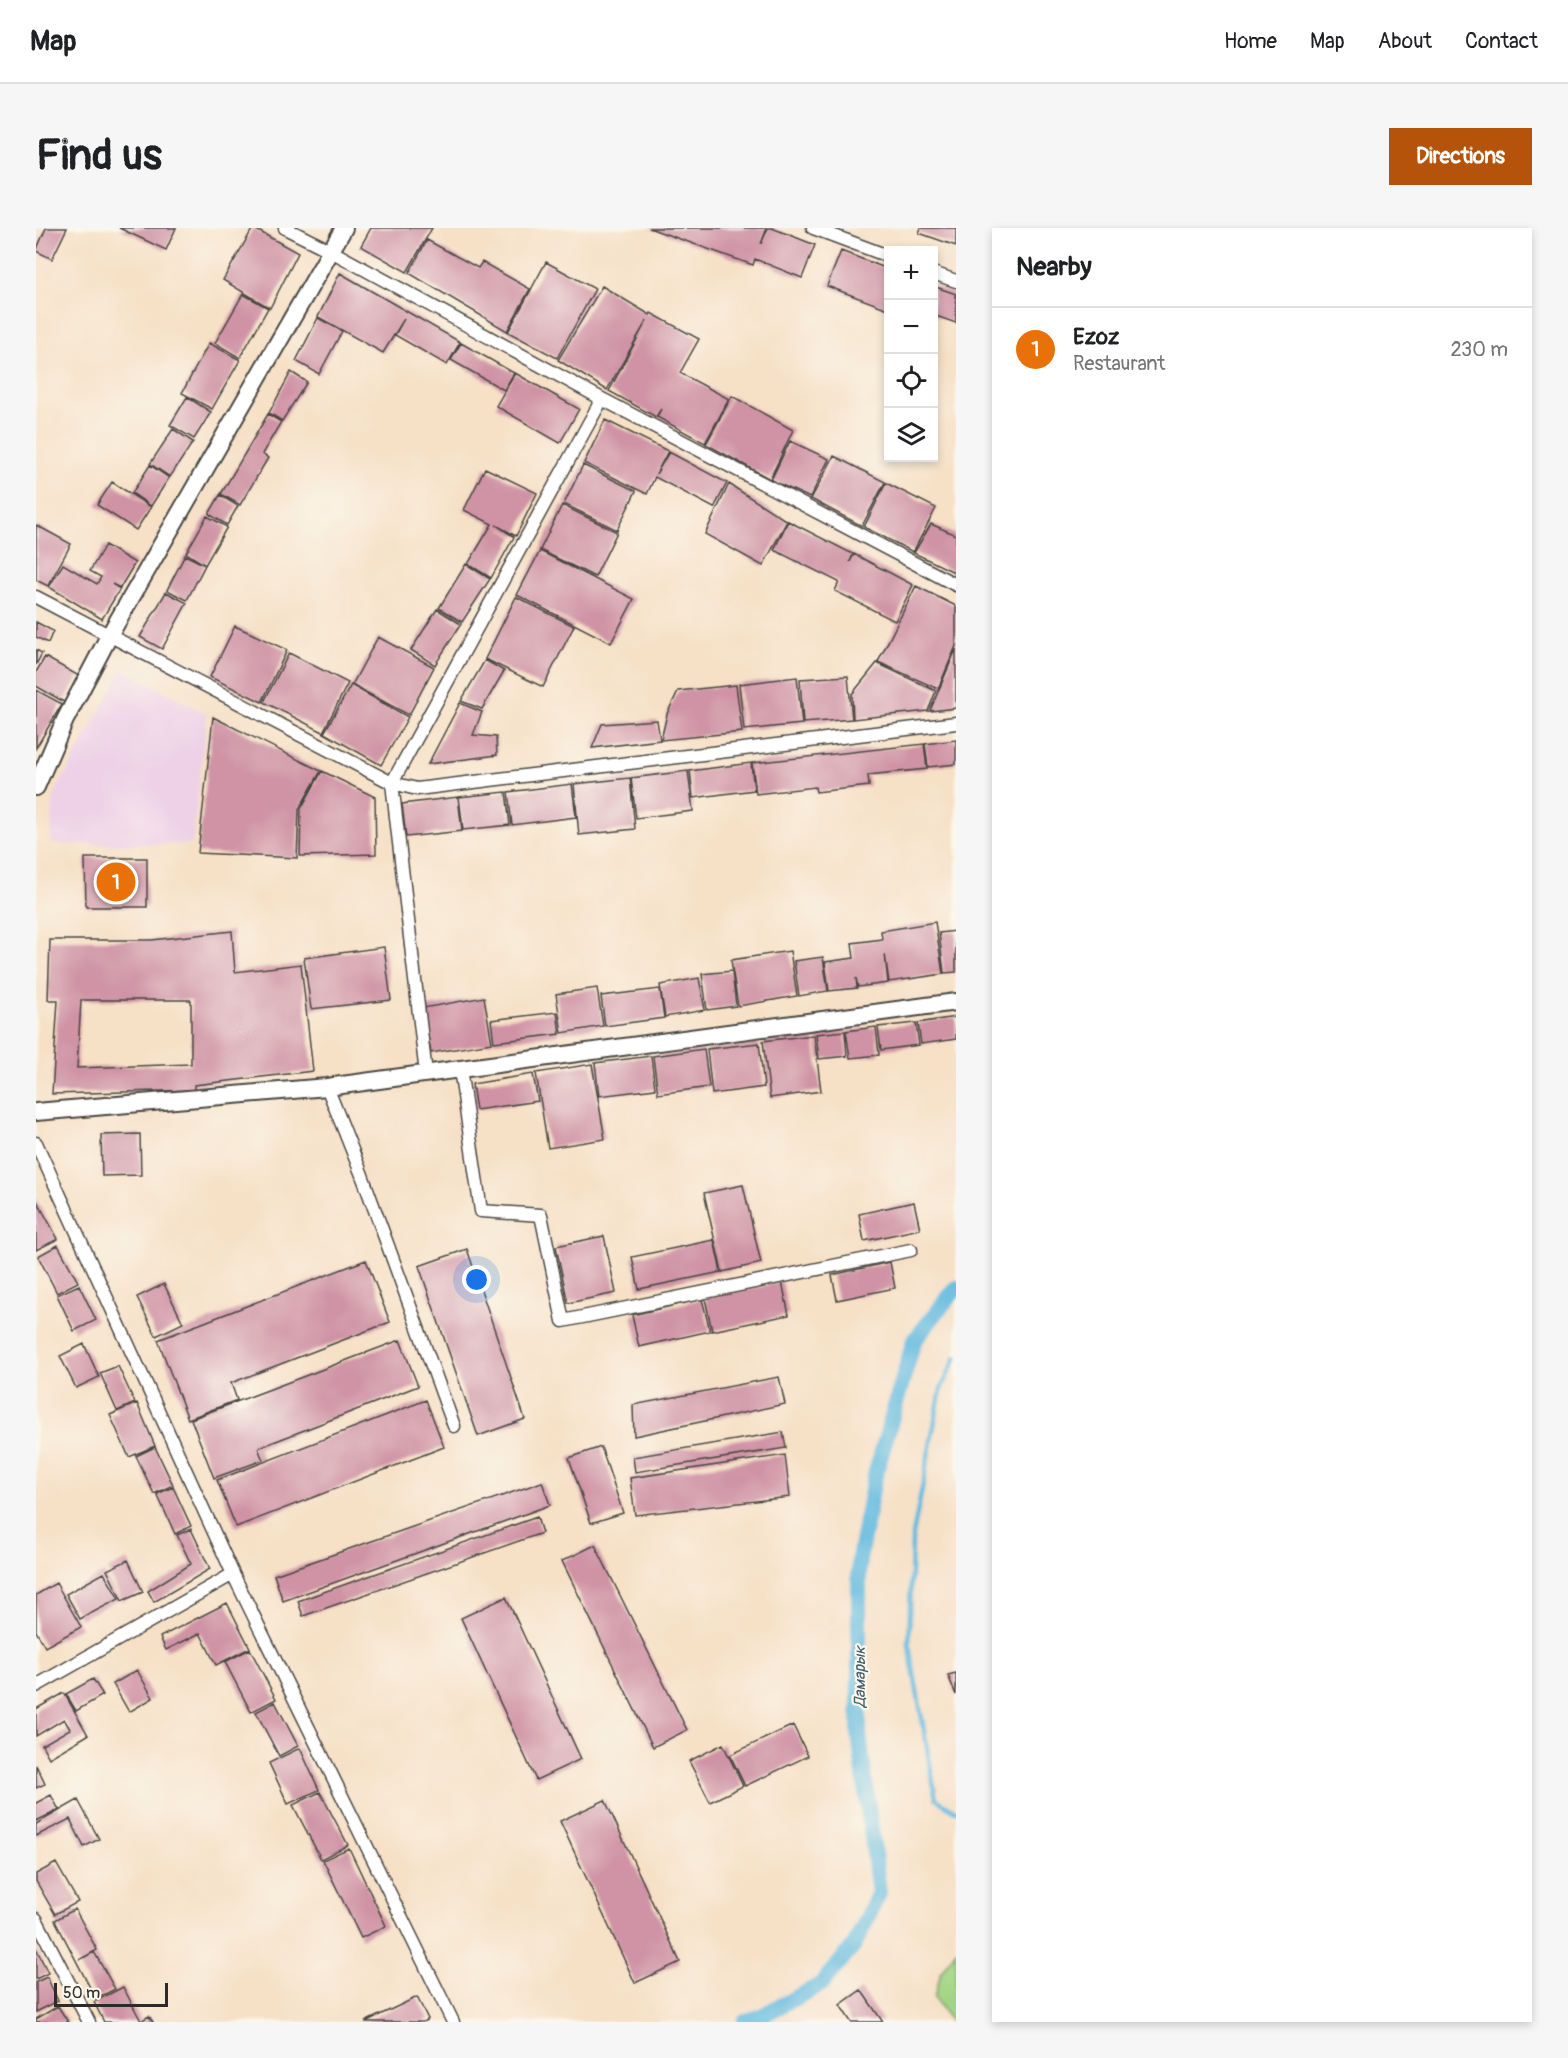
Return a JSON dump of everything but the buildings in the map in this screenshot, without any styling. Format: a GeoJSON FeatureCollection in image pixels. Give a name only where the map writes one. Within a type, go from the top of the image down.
{"type":"FeatureCollection","features":[{"type":"Feature","properties":{"kind":"main road"},"geometry":{"type":"LineString","coordinates":[[36,787],[64,720],[109,636],[344,228]]}},
{"type":"Feature","properties":{"kind":"main road"},"geometry":{"type":"LineString","coordinates":[[36,1112],[327,1087],[956,1002]]}},
{"type":"Feature","properties":{"kind":"street"},"geometry":{"type":"LineString","coordinates":[[285,228],[602,399],[956,585]]}},
{"type":"Feature","properties":{"kind":"street"},"geometry":{"type":"LineString","coordinates":[[813,228],[884,255]]}},
{"type":"Feature","properties":{"kind":"street"},"geometry":{"type":"LineString","coordinates":[[938,275],[956,281]]}},
{"type":"Feature","properties":{"kind":"street"},"geometry":{"type":"LineString","coordinates":[[426,1074],[392,783],[602,399]]}},
{"type":"Feature","properties":{"kind":"street"},"geometry":{"type":"LineString","coordinates":[[36,597],[392,783],[417,789],[956,723]]}},
{"type":"Feature","properties":{"kind":"street"},"geometry":{"type":"LineString","coordinates":[[460,1069],[481,1210],[541,1215],[563,1321],[911,1250]]}},
{"type":"Feature","properties":{"kind":"street"},"geometry":{"type":"LineString","coordinates":[[327,1087],[454,1426]]}},
{"type":"Feature","properties":{"kind":"street"},"geometry":{"type":"LineString","coordinates":[[36,1143],[233,1574],[453,2022]]}},
{"type":"Feature","properties":{"kind":"street"},"geometry":{"type":"LineString","coordinates":[[36,1686],[233,1574]]}},
{"type":"Feature","properties":{"kind":"street"},"geometry":{"type":"LineString","coordinates":[[36,1919],[89,2022]]}},
{"type":"Feature","properties":{"kind":"shaded area"},"geometry":{"type":"Polygon","coordinates":[[[123,670],[207,714],[192,844],[50,844],[54,795],[123,670]]]}},
{"type":"Feature","properties":{"kind":"green space"},"geometry":{"type":"Polygon","coordinates":[[[956,1950],[956,2022],[951,2022],[934,1998],[941,1972],[956,1950]]]}},
{"type":"Feature","properties":{"kind":"waterway","name":"Дамарык"},"geometry":{"type":"LineString","coordinates":[[745,2022],[820,1985],[854,1946],[879,1893],[859,1734],[859,1559],[874,1479],[914,1341],[956,1288]]}},
{"type":"Feature","properties":{"kind":"waterway"},"geometry":{"type":"LineString","coordinates":[[956,1357],[941,1389],[912,1540],[909,1645],[936,1799],[956,1811]]}},
{"type":"Feature","properties":{"kind":"place","name":"Ezoz"},"geometry":{"type":"Point","coordinates":[116,882]}}]}
